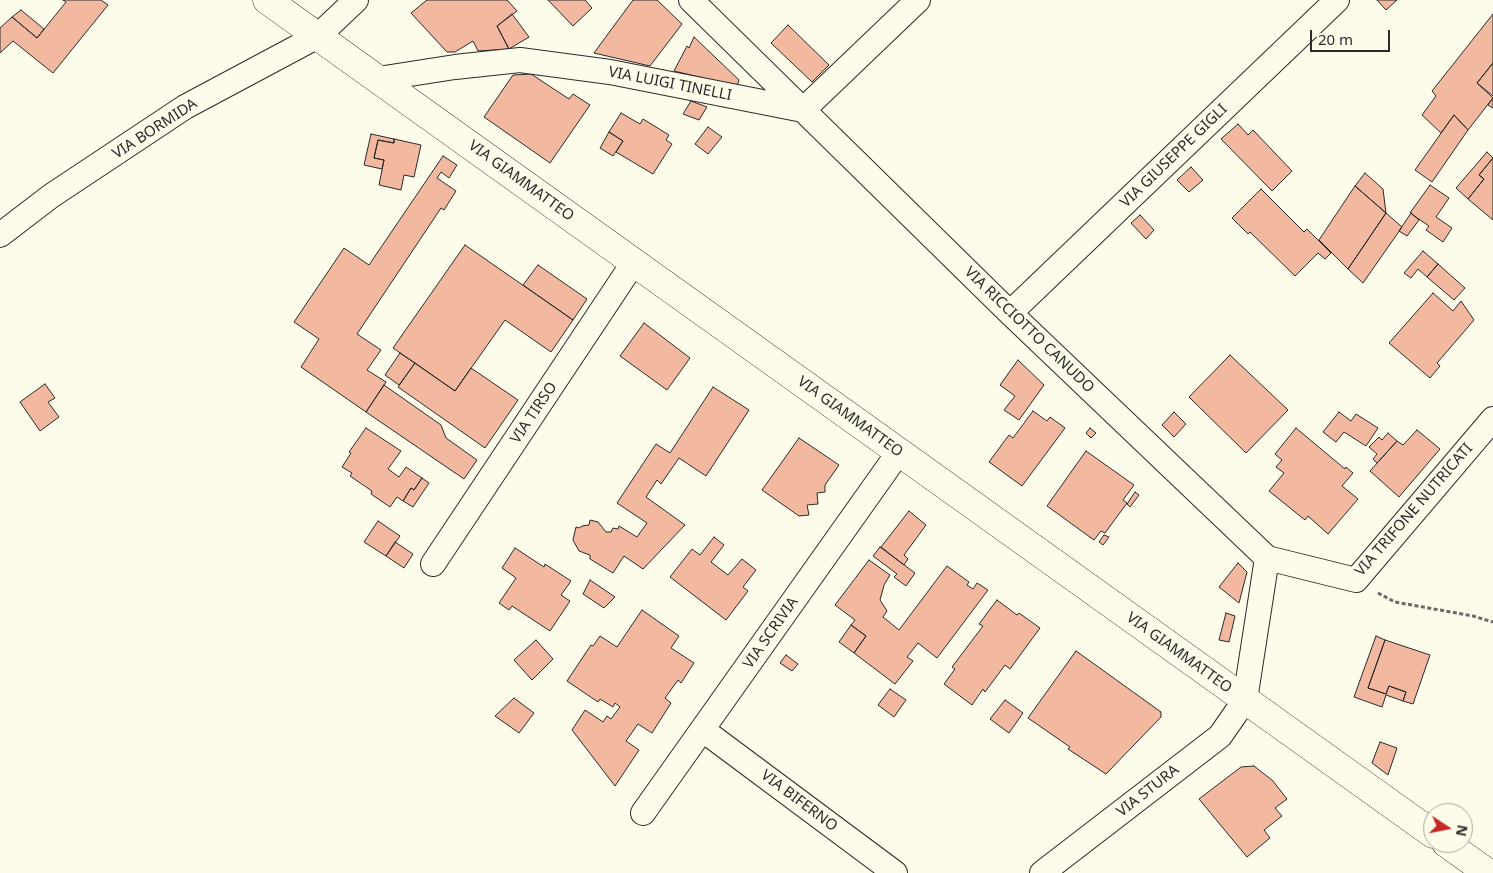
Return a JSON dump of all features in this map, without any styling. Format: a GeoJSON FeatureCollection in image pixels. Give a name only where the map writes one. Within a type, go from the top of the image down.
{"type":"FeatureCollection","features":[{"type":"Feature","properties":{"kind":"street","name":"VIA GIAMMATTEO"},"geometry":{"type":"LineString","coordinates":[[267,0],[1423,827]]}},
{"type":"Feature","properties":{"kind":"street","name":"VIA BORMIDA"},"geometry":{"type":"LineString","coordinates":[[0,235],[51,196],[185,107],[318,36],[356,0]]}},
{"type":"Feature","properties":{"kind":"street","name":"VIA RICCIOTTO CANUDO"},"geometry":{"type":"LineString","coordinates":[[691,0],[1010,313],[1267,558]]}},
{"type":"Feature","properties":{"kind":"street"},"geometry":{"type":"LineString","coordinates":[[803,110],[918,0]]}},
{"type":"Feature","properties":{"kind":"street","name":"VIA GIUSEPPE GIGLI"},"geometry":{"type":"LineString","coordinates":[[1010,313],[1337,0]]}},
{"type":"Feature","properties":{"kind":"street","name":"VIA LUIGI TINELLI"},"geometry":{"type":"LineString","coordinates":[[378,79],[455,67],[520,60],[610,72],[803,110]]}},
{"type":"Feature","properties":{"kind":"street","name":"VIA TIRSO"},"geometry":{"type":"LineString","coordinates":[[433,564],[634,262]]}},
{"type":"Feature","properties":{"kind":"street","name":"VIA TRIFONE NUTRICATI"},"geometry":{"type":"LineString","coordinates":[[1267,558],[1356,580],[1493,420]]}},
{"type":"Feature","properties":{"kind":"street","name":"VIA SCRIVIA"},"geometry":{"type":"LineString","coordinates":[[643,813],[899,452]]}},
{"type":"Feature","properties":{"kind":"street"},"geometry":{"type":"LineString","coordinates":[[1245,700],[1267,558]]}},
{"type":"Feature","properties":{"kind":"street","name":"VIA STURA"},"geometry":{"type":"LineString","coordinates":[[1042,873],[1220,736],[1245,700]]}},
{"type":"Feature","properties":{"kind":"street","name":"VIA BIFERNO"},"geometry":{"type":"LineString","coordinates":[[703,730],[895,873]]}},
{"type":"Feature","properties":{"kind":"street"},"geometry":{"type":"LineString","coordinates":[[1460,853],[1488,873]]}},
{"type":"Feature","properties":{"kind":"path"},"geometry":{"type":"LineString","coordinates":[[1356,580],[1395,602],[1473,616],[1493,622]]}},
{"type":"Feature","properties":{"kind":"building"},"geometry":{"type":"Polygon","coordinates":[[[63,0],[101,0],[108,5],[53,73],[13,41],[0,53],[0,28],[12,17],[37,38],[66,2],[63,0]]]}},
{"type":"Feature","properties":{"kind":"building"},"geometry":{"type":"Polygon","coordinates":[[[427,0],[507,0],[517,11],[497,26],[509,49],[478,51],[473,41],[455,52],[447,52],[411,13],[427,0]]]}},
{"type":"Feature","properties":{"kind":"building"},"geometry":{"type":"Polygon","coordinates":[[[548,0],[585,0],[592,8],[573,26],[548,0]]]}},
{"type":"Feature","properties":{"kind":"building"},"geometry":{"type":"Polygon","coordinates":[[[633,0],[657,0],[682,24],[650,66],[594,53],[633,0]]]}},
{"type":"Feature","properties":{"kind":"building"},"geometry":{"type":"Polygon","coordinates":[[[1377,0],[1397,0],[1386,10],[1377,0]]]}},
{"type":"Feature","properties":{"kind":"building"},"geometry":{"type":"Polygon","coordinates":[[[21,10],[44,29],[37,38],[12,17],[21,10]]]}},
{"type":"Feature","properties":{"kind":"building"},"geometry":{"type":"Polygon","coordinates":[[[512,14],[529,37],[509,49],[497,26],[512,14]]]}},
{"type":"Feature","properties":{"kind":"building"},"geometry":{"type":"Polygon","coordinates":[[[1493,14],[1493,63],[1477,83],[1493,98],[1468,130],[1454,115],[1441,133],[1422,115],[1436,96],[1432,91],[1493,14]]]}},
{"type":"Feature","properties":{"kind":"building"},"geometry":{"type":"Polygon","coordinates":[[[788,25],[829,65],[812,82],[771,43],[788,25]]]}},
{"type":"Feature","properties":{"kind":"building"},"geometry":{"type":"Polygon","coordinates":[[[694,37],[739,80],[737,86],[674,71],[694,37]]]}},
{"type":"Feature","properties":{"kind":"building"},"geometry":{"type":"Polygon","coordinates":[[[1493,63],[1493,96],[1477,83],[1493,63]]]}},
{"type":"Feature","properties":{"kind":"building"},"geometry":{"type":"Polygon","coordinates":[[[531,74],[569,99],[573,94],[590,105],[550,163],[484,117],[513,75],[531,74]]]}},
{"type":"Feature","properties":{"kind":"building"},"geometry":{"type":"Polygon","coordinates":[[[1493,98],[1493,108],[1488,105],[1493,98]]]}},
{"type":"Feature","properties":{"kind":"building"},"geometry":{"type":"Polygon","coordinates":[[[691,101],[707,107],[699,120],[683,114],[691,101]]]}},
{"type":"Feature","properties":{"kind":"building"},"geometry":{"type":"Polygon","coordinates":[[[621,113],[640,124],[643,119],[669,135],[666,140],[672,144],[653,174],[616,152],[623,141],[609,132],[621,113]]]}},
{"type":"Feature","properties":{"kind":"building"},"geometry":{"type":"Polygon","coordinates":[[[1454,115],[1468,130],[1432,182],[1415,170],[1454,115]]]}},
{"type":"Feature","properties":{"kind":"building"},"geometry":{"type":"Polygon","coordinates":[[[1238,124],[1248,135],[1253,130],[1292,171],[1272,191],[1221,139],[1238,124]]]}},
{"type":"Feature","properties":{"kind":"building"},"geometry":{"type":"Polygon","coordinates":[[[708,127],[722,137],[708,154],[695,144],[708,127]]]}},
{"type":"Feature","properties":{"kind":"building"},"geometry":{"type":"Polygon","coordinates":[[[609,132],[623,141],[613,156],[600,148],[609,132]]]}},
{"type":"Feature","properties":{"kind":"building"},"geometry":{"type":"Polygon","coordinates":[[[371,134],[394,139],[394,143],[378,140],[374,158],[384,160],[382,169],[364,165],[371,134]]]}},
{"type":"Feature","properties":{"kind":"building"},"geometry":{"type":"Polygon","coordinates":[[[394,139],[421,145],[414,177],[404,175],[401,190],[379,185],[384,160],[374,158],[378,140],[394,143],[394,139]]]}},
{"type":"Feature","properties":{"kind":"building"},"geometry":{"type":"Polygon","coordinates":[[[1487,152],[1493,158],[1479,175],[1484,179],[1468,199],[1456,188],[1487,152]]]}},
{"type":"Feature","properties":{"kind":"building"},"geometry":{"type":"Polygon","coordinates":[[[443,156],[457,165],[449,178],[441,172],[437,178],[456,191],[444,210],[441,208],[357,334],[381,350],[367,370],[386,382],[366,412],[301,367],[319,339],[294,322],[344,248],[369,265],[443,156]]]}},
{"type":"Feature","properties":{"kind":"building"},"geometry":{"type":"Polygon","coordinates":[[[1493,158],[1493,220],[1468,199],[1484,179],[1479,175],[1493,158]]]}},
{"type":"Feature","properties":{"kind":"building"},"geometry":{"type":"Polygon","coordinates":[[[1191,167],[1203,180],[1189,192],[1177,180],[1191,167]]]}},
{"type":"Feature","properties":{"kind":"building"},"geometry":{"type":"Polygon","coordinates":[[[1365,173],[1383,189],[1386,213],[1355,186],[1365,173]]]}},
{"type":"Feature","properties":{"kind":"building"},"geometry":{"type":"Polygon","coordinates":[[[1430,185],[1449,198],[1436,217],[1452,228],[1443,242],[1426,230],[1429,226],[1410,213],[1430,185]]]}},
{"type":"Feature","properties":{"kind":"building"},"geometry":{"type":"Polygon","coordinates":[[[1355,186],[1386,213],[1348,269],[1319,240],[1355,186]]]}},
{"type":"Feature","properties":{"kind":"building"},"geometry":{"type":"Polygon","coordinates":[[[1261,189],[1304,232],[1307,229],[1331,253],[1325,259],[1318,253],[1295,276],[1250,232],[1248,234],[1232,218],[1261,189]]]}},
{"type":"Feature","properties":{"kind":"building"},"geometry":{"type":"Polygon","coordinates":[[[1386,213],[1402,227],[1363,283],[1348,269],[1386,213]]]}},
{"type":"Feature","properties":{"kind":"building"},"geometry":{"type":"Polygon","coordinates":[[[1411,213],[1419,220],[1407,236],[1399,231],[1411,213]]]}},
{"type":"Feature","properties":{"kind":"building"},"geometry":{"type":"Polygon","coordinates":[[[1140,215],[1154,230],[1146,239],[1131,223],[1140,215]]]}},
{"type":"Feature","properties":{"kind":"building"},"geometry":{"type":"Polygon","coordinates":[[[465,245],[573,320],[551,352],[505,320],[455,391],[393,348],[465,245]]]}},
{"type":"Feature","properties":{"kind":"building"},"geometry":{"type":"Polygon","coordinates":[[[1423,251],[1438,264],[1427,277],[1418,269],[1411,278],[1404,273],[1423,251]]]}},
{"type":"Feature","properties":{"kind":"building"},"geometry":{"type":"Polygon","coordinates":[[[1438,264],[1465,288],[1454,300],[1427,277],[1438,264]]]}},
{"type":"Feature","properties":{"kind":"building"},"geometry":{"type":"Polygon","coordinates":[[[538,265],[587,299],[573,320],[523,285],[538,265]]]}},
{"type":"Feature","properties":{"kind":"building"},"geometry":{"type":"Polygon","coordinates":[[[1433,293],[1453,311],[1461,301],[1474,320],[1437,363],[1440,366],[1430,378],[1389,343],[1433,293]]]}},
{"type":"Feature","properties":{"kind":"building"},"geometry":{"type":"Polygon","coordinates":[[[644,323],[690,358],[667,390],[620,356],[644,323]]]}},
{"type":"Feature","properties":{"kind":"building"},"geometry":{"type":"Polygon","coordinates":[[[400,353],[415,363],[399,385],[385,375],[400,353]]]}},
{"type":"Feature","properties":{"kind":"building"},"geometry":{"type":"Polygon","coordinates":[[[1230,355],[1288,410],[1246,453],[1189,397],[1230,355]]]}},
{"type":"Feature","properties":{"kind":"building"},"geometry":{"type":"Polygon","coordinates":[[[1018,360],[1044,385],[1019,420],[1004,410],[1015,396],[1000,385],[1018,360]]]}},
{"type":"Feature","properties":{"kind":"building"},"geometry":{"type":"Polygon","coordinates":[[[415,363],[455,391],[471,368],[518,400],[485,448],[398,387],[415,363]]]}},
{"type":"Feature","properties":{"kind":"building"},"geometry":{"type":"Polygon","coordinates":[[[45,384],[55,398],[48,402],[59,417],[40,431],[20,402],[45,384]]]}},
{"type":"Feature","properties":{"kind":"building"},"geometry":{"type":"Polygon","coordinates":[[[384,385],[441,425],[446,438],[477,460],[464,479],[366,412],[384,385]]]}},
{"type":"Feature","properties":{"kind":"building"},"geometry":{"type":"Polygon","coordinates":[[[713,387],[749,410],[706,476],[679,458],[661,484],[657,480],[646,497],[685,525],[643,569],[624,556],[613,573],[590,559],[590,555],[579,551],[573,540],[576,527],[589,525],[590,520],[598,522],[606,532],[611,532],[613,528],[618,529],[619,526],[637,537],[647,523],[617,503],[656,444],[670,453],[713,387]]]}},
{"type":"Feature","properties":{"kind":"building"},"geometry":{"type":"Polygon","coordinates":[[[1033,411],[1047,421],[1050,417],[1065,428],[1022,486],[989,462],[1009,435],[1013,438],[1033,411]]]}},
{"type":"Feature","properties":{"kind":"building"},"geometry":{"type":"Polygon","coordinates":[[[1174,412],[1186,424],[1174,437],[1162,425],[1174,412]]]}},
{"type":"Feature","properties":{"kind":"building"},"geometry":{"type":"Polygon","coordinates":[[[1339,412],[1351,421],[1356,414],[1378,428],[1366,446],[1344,432],[1336,442],[1323,432],[1339,412]]]}},
{"type":"Feature","properties":{"kind":"building"},"geometry":{"type":"Polygon","coordinates":[[[366,428],[401,451],[388,469],[399,477],[406,467],[422,478],[414,490],[411,488],[403,501],[397,497],[390,507],[371,494],[372,491],[350,476],[352,473],[342,467],[351,453],[349,452],[366,428]]]}},
{"type":"Feature","properties":{"kind":"building"},"geometry":{"type":"Polygon","coordinates":[[[1090,428],[1096,433],[1091,438],[1086,433],[1090,428]]]}},
{"type":"Feature","properties":{"kind":"building"},"geometry":{"type":"Polygon","coordinates":[[[1296,428],[1345,469],[1346,467],[1353,473],[1342,486],[1358,499],[1328,534],[1308,516],[1305,520],[1269,491],[1284,473],[1276,467],[1282,460],[1275,454],[1296,428]]]}},
{"type":"Feature","properties":{"kind":"building"},"geometry":{"type":"Polygon","coordinates":[[[1417,430],[1440,449],[1399,497],[1370,471],[1397,441],[1403,445],[1417,430]]]}},
{"type":"Feature","properties":{"kind":"building"},"geometry":{"type":"Polygon","coordinates":[[[1388,433],[1397,441],[1377,463],[1373,459],[1377,454],[1369,447],[1379,437],[1382,440],[1388,433]]]}},
{"type":"Feature","properties":{"kind":"building"},"geometry":{"type":"Polygon","coordinates":[[[799,438],[839,465],[825,485],[825,492],[817,493],[818,504],[807,505],[809,515],[799,516],[762,490],[799,438]]]}},
{"type":"Feature","properties":{"kind":"building"},"geometry":{"type":"Polygon","coordinates":[[[1086,451],[1134,485],[1123,500],[1127,503],[1105,533],[1101,531],[1094,540],[1047,506],[1086,451]]]}},
{"type":"Feature","properties":{"kind":"building"},"geometry":{"type":"Polygon","coordinates":[[[422,478],[429,483],[413,507],[403,501],[411,488],[414,490],[422,478]]]}},
{"type":"Feature","properties":{"kind":"building"},"geometry":{"type":"Polygon","coordinates":[[[1135,492],[1139,495],[1130,507],[1127,504],[1135,492]]]}},
{"type":"Feature","properties":{"kind":"building"},"geometry":{"type":"Polygon","coordinates":[[[909,511],[926,525],[904,555],[908,559],[904,565],[881,547],[909,511]]]}},
{"type":"Feature","properties":{"kind":"building"},"geometry":{"type":"Polygon","coordinates":[[[378,521],[400,536],[386,556],[364,542],[378,521]]]}},
{"type":"Feature","properties":{"kind":"building"},"geometry":{"type":"Polygon","coordinates":[[[1104,535],[1109,537],[1103,545],[1099,542],[1104,535]]]}},
{"type":"Feature","properties":{"kind":"building"},"geometry":{"type":"Polygon","coordinates":[[[714,537],[724,545],[711,562],[728,575],[742,559],[756,570],[743,587],[748,591],[726,620],[670,577],[692,549],[700,555],[714,537]]]}},
{"type":"Feature","properties":{"kind":"building"},"geometry":{"type":"Polygon","coordinates":[[[395,542],[413,554],[404,568],[386,556],[395,542]]]}},
{"type":"Feature","properties":{"kind":"building"},"geometry":{"type":"Polygon","coordinates":[[[880,547],[915,573],[906,586],[894,577],[897,574],[873,556],[880,547]]]}},
{"type":"Feature","properties":{"kind":"building"},"geometry":{"type":"Polygon","coordinates":[[[515,548],[544,567],[545,564],[571,581],[561,595],[570,601],[550,631],[512,606],[509,610],[499,603],[516,578],[502,568],[515,548]]]}},
{"type":"Feature","properties":{"kind":"building"},"geometry":{"type":"Polygon","coordinates":[[[869,560],[890,575],[884,585],[880,600],[887,611],[883,617],[899,630],[947,566],[969,582],[967,585],[973,589],[977,583],[988,590],[937,658],[918,643],[907,657],[913,661],[895,684],[854,653],[866,636],[851,625],[855,620],[835,605],[869,560]]]}},
{"type":"Feature","properties":{"kind":"building"},"geometry":{"type":"Polygon","coordinates":[[[1238,563],[1247,572],[1239,603],[1219,587],[1238,563]]]}},
{"type":"Feature","properties":{"kind":"building"},"geometry":{"type":"Polygon","coordinates":[[[590,580],[615,597],[604,608],[583,594],[590,580]]]}},
{"type":"Feature","properties":{"kind":"building"},"geometry":{"type":"Polygon","coordinates":[[[997,600],[1017,615],[1019,613],[1040,628],[1010,669],[1005,665],[985,692],[983,689],[972,705],[944,684],[955,669],[952,667],[983,626],[979,624],[997,600]]]}},
{"type":"Feature","properties":{"kind":"building"},"geometry":{"type":"Polygon","coordinates":[[[642,610],[679,636],[671,648],[694,663],[681,683],[678,680],[665,698],[671,703],[652,733],[638,724],[626,741],[639,750],[615,786],[572,730],[585,710],[603,722],[607,716],[611,719],[620,707],[615,703],[613,707],[600,699],[598,702],[567,681],[591,645],[593,646],[600,636],[617,647],[642,610]]]}},
{"type":"Feature","properties":{"kind":"building"},"geometry":{"type":"Polygon","coordinates":[[[1226,613],[1235,616],[1229,642],[1219,640],[1226,613]]]}},
{"type":"Feature","properties":{"kind":"building"},"geometry":{"type":"Polygon","coordinates":[[[851,625],[866,636],[854,653],[839,642],[851,625]]]}},
{"type":"Feature","properties":{"kind":"building"},"geometry":{"type":"Polygon","coordinates":[[[1376,636],[1385,640],[1368,688],[1386,694],[1389,686],[1406,692],[1403,701],[1386,695],[1382,707],[1354,697],[1376,636]]]}},
{"type":"Feature","properties":{"kind":"building"},"geometry":{"type":"Polygon","coordinates":[[[536,640],[553,659],[532,680],[514,660],[536,640]]]}},
{"type":"Feature","properties":{"kind":"building"},"geometry":{"type":"Polygon","coordinates":[[[1385,640],[1430,655],[1413,704],[1403,701],[1406,692],[1389,686],[1386,694],[1368,688],[1385,640]]]}},
{"type":"Feature","properties":{"kind":"building"},"geometry":{"type":"Polygon","coordinates":[[[1076,651],[1161,712],[1161,717],[1106,774],[1068,749],[1070,747],[1028,718],[1076,651]]]}},
{"type":"Feature","properties":{"kind":"building"},"geometry":{"type":"Polygon","coordinates":[[[786,655],[798,664],[792,671],[780,663],[786,655]]]}},
{"type":"Feature","properties":{"kind":"building"},"geometry":{"type":"Polygon","coordinates":[[[890,689],[906,700],[894,717],[878,705],[890,689]]]}},
{"type":"Feature","properties":{"kind":"building"},"geometry":{"type":"Polygon","coordinates":[[[514,698],[534,713],[519,733],[495,716],[514,698]]]}},
{"type":"Feature","properties":{"kind":"building"},"geometry":{"type":"Polygon","coordinates":[[[1005,700],[1023,713],[1009,733],[990,719],[1005,700]]]}},
{"type":"Feature","properties":{"kind":"building"},"geometry":{"type":"Polygon","coordinates":[[[1380,742],[1397,748],[1388,775],[1372,763],[1380,742]]]}},
{"type":"Feature","properties":{"kind":"building"},"geometry":{"type":"Polygon","coordinates":[[[1254,766],[1273,781],[1287,799],[1275,808],[1282,816],[1264,830],[1270,838],[1247,857],[1199,799],[1241,767],[1254,766]]]}}]}
